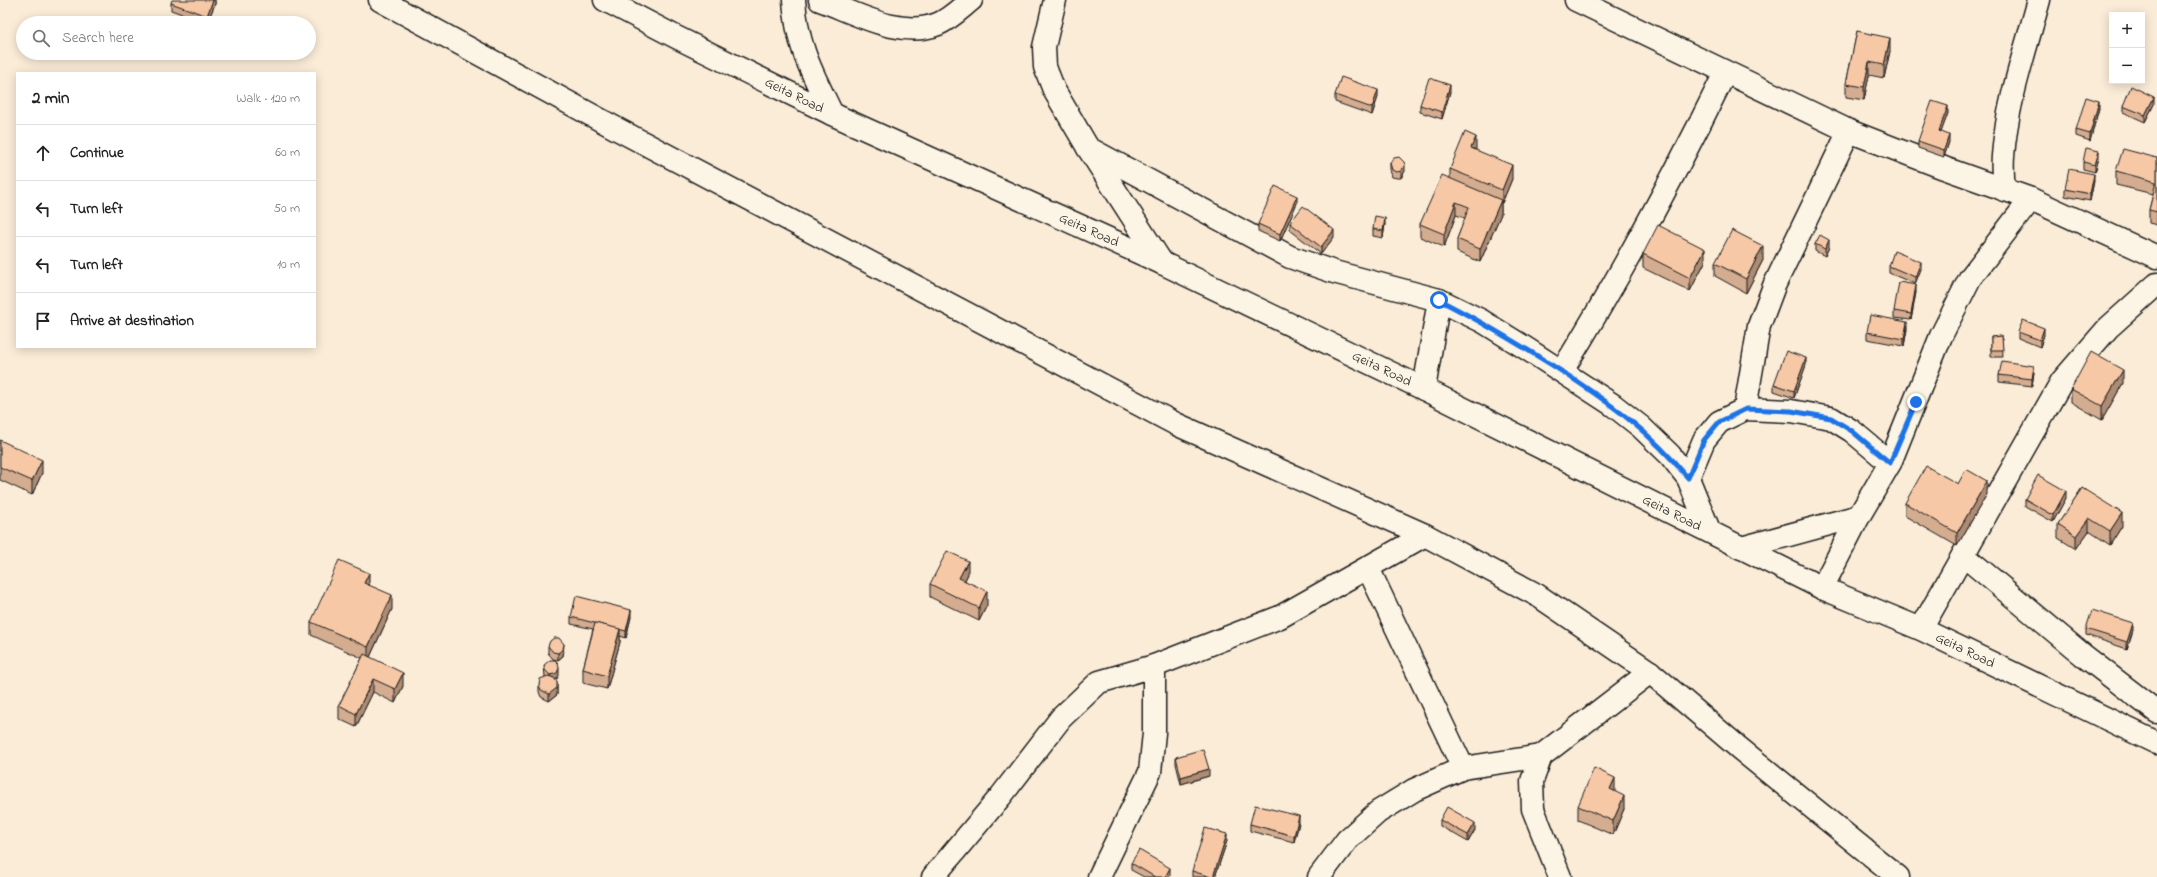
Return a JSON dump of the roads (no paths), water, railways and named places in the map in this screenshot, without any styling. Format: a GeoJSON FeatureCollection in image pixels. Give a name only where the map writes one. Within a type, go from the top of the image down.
{"type":"FeatureCollection","features":[{"type":"Feature","properties":{"kind":"main road"},"geometry":{"type":"LineString","coordinates":[[380,0],[619,130],[1176,424],[1425,535],[1537,595],[1650,672],[1739,748],[1898,877]]}},
{"type":"Feature","properties":{"kind":"main road","name":"Geita Road"},"geometry":{"type":"LineString","coordinates":[[605,0],[676,37],[832,114],[1162,263],[1424,389],[1709,530],[1741,548],[1822,588],[1921,629],[2157,743]]}},
{"type":"Feature","properties":{"kind":"main road"},"geometry":{"type":"LineString","coordinates":[[794,0],[795,24],[800,44],[832,114]]}},
{"type":"Feature","properties":{"kind":"main road"},"geometry":{"type":"LineString","coordinates":[[820,0],[882,24],[916,30],[939,23],[971,0]]}},
{"type":"Feature","properties":{"kind":"main road"},"geometry":{"type":"LineString","coordinates":[[1055,0],[1044,47],[1045,67],[1054,90],[1088,148],[1162,263]]}},
{"type":"Feature","properties":{"kind":"main road"},"geometry":{"type":"LineString","coordinates":[[1576,0],[1725,73],[1849,131],[2031,199],[2157,256]]}},
{"type":"Feature","properties":{"kind":"main road"},"geometry":{"type":"LineString","coordinates":[[2004,190],[2002,157],[2007,119],[2016,78],[2039,0]]}},
{"type":"Feature","properties":{"kind":"main road"},"geometry":{"type":"LineString","coordinates":[[1562,371],[1595,317],[1681,162],[1725,73]]}},
{"type":"Feature","properties":{"kind":"main road"},"geometry":{"type":"LineString","coordinates":[[1746,409],[1759,326],[1774,286],[1849,131]]}},
{"type":"Feature","properties":{"kind":"main road"},"geometry":{"type":"LineString","coordinates":[[1088,148],[1290,257],[1334,272],[1439,300],[1482,321],[1562,371],[1613,405],[1641,427],[1670,455],[1688,478],[1709,530]]}},
{"type":"Feature","properties":{"kind":"main road"},"geometry":{"type":"LineString","coordinates":[[1822,588],[1859,516],[1890,463],[1941,336],[1970,278],[2031,199]]}},
{"type":"Feature","properties":{"kind":"main road"},"geometry":{"type":"LineString","coordinates":[[1921,629],[2062,381],[2108,328],[2157,284]]}},
{"type":"Feature","properties":{"kind":"main road"},"geometry":{"type":"LineString","coordinates":[[1424,389],[1439,300]]}},
{"type":"Feature","properties":{"kind":"main road"},"geometry":{"type":"LineString","coordinates":[[1688,478],[1704,440],[1719,422],[1746,409],[1791,411],[1831,418],[1852,431],[1890,463]]}},
{"type":"Feature","properties":{"kind":"main road"},"geometry":{"type":"LineString","coordinates":[[1741,548],[1859,516]]}},
{"type":"Feature","properties":{"kind":"main road"},"geometry":{"type":"LineString","coordinates":[[933,877],[1001,796],[1061,718],[1099,682],[1154,666],[1280,617],[1425,535]]}},
{"type":"Feature","properties":{"kind":"main road"},"geometry":{"type":"LineString","coordinates":[[1963,555],[2077,650],[2157,712]]}},
{"type":"Feature","properties":{"kind":"main road"},"geometry":{"type":"LineString","coordinates":[[1368,568],[1463,768]]}},
{"type":"Feature","properties":{"kind":"main road"},"geometry":{"type":"LineString","coordinates":[[1099,877],[1150,772],[1154,726],[1154,666]]}},
{"type":"Feature","properties":{"kind":"main road"},"geometry":{"type":"LineString","coordinates":[[1319,877],[1347,840],[1378,812],[1414,790],[1463,768],[1541,756],[1650,672]]}},
{"type":"Feature","properties":{"kind":"main road"},"geometry":{"type":"LineString","coordinates":[[1541,756],[1532,781],[1533,809],[1556,874]]}}]}
